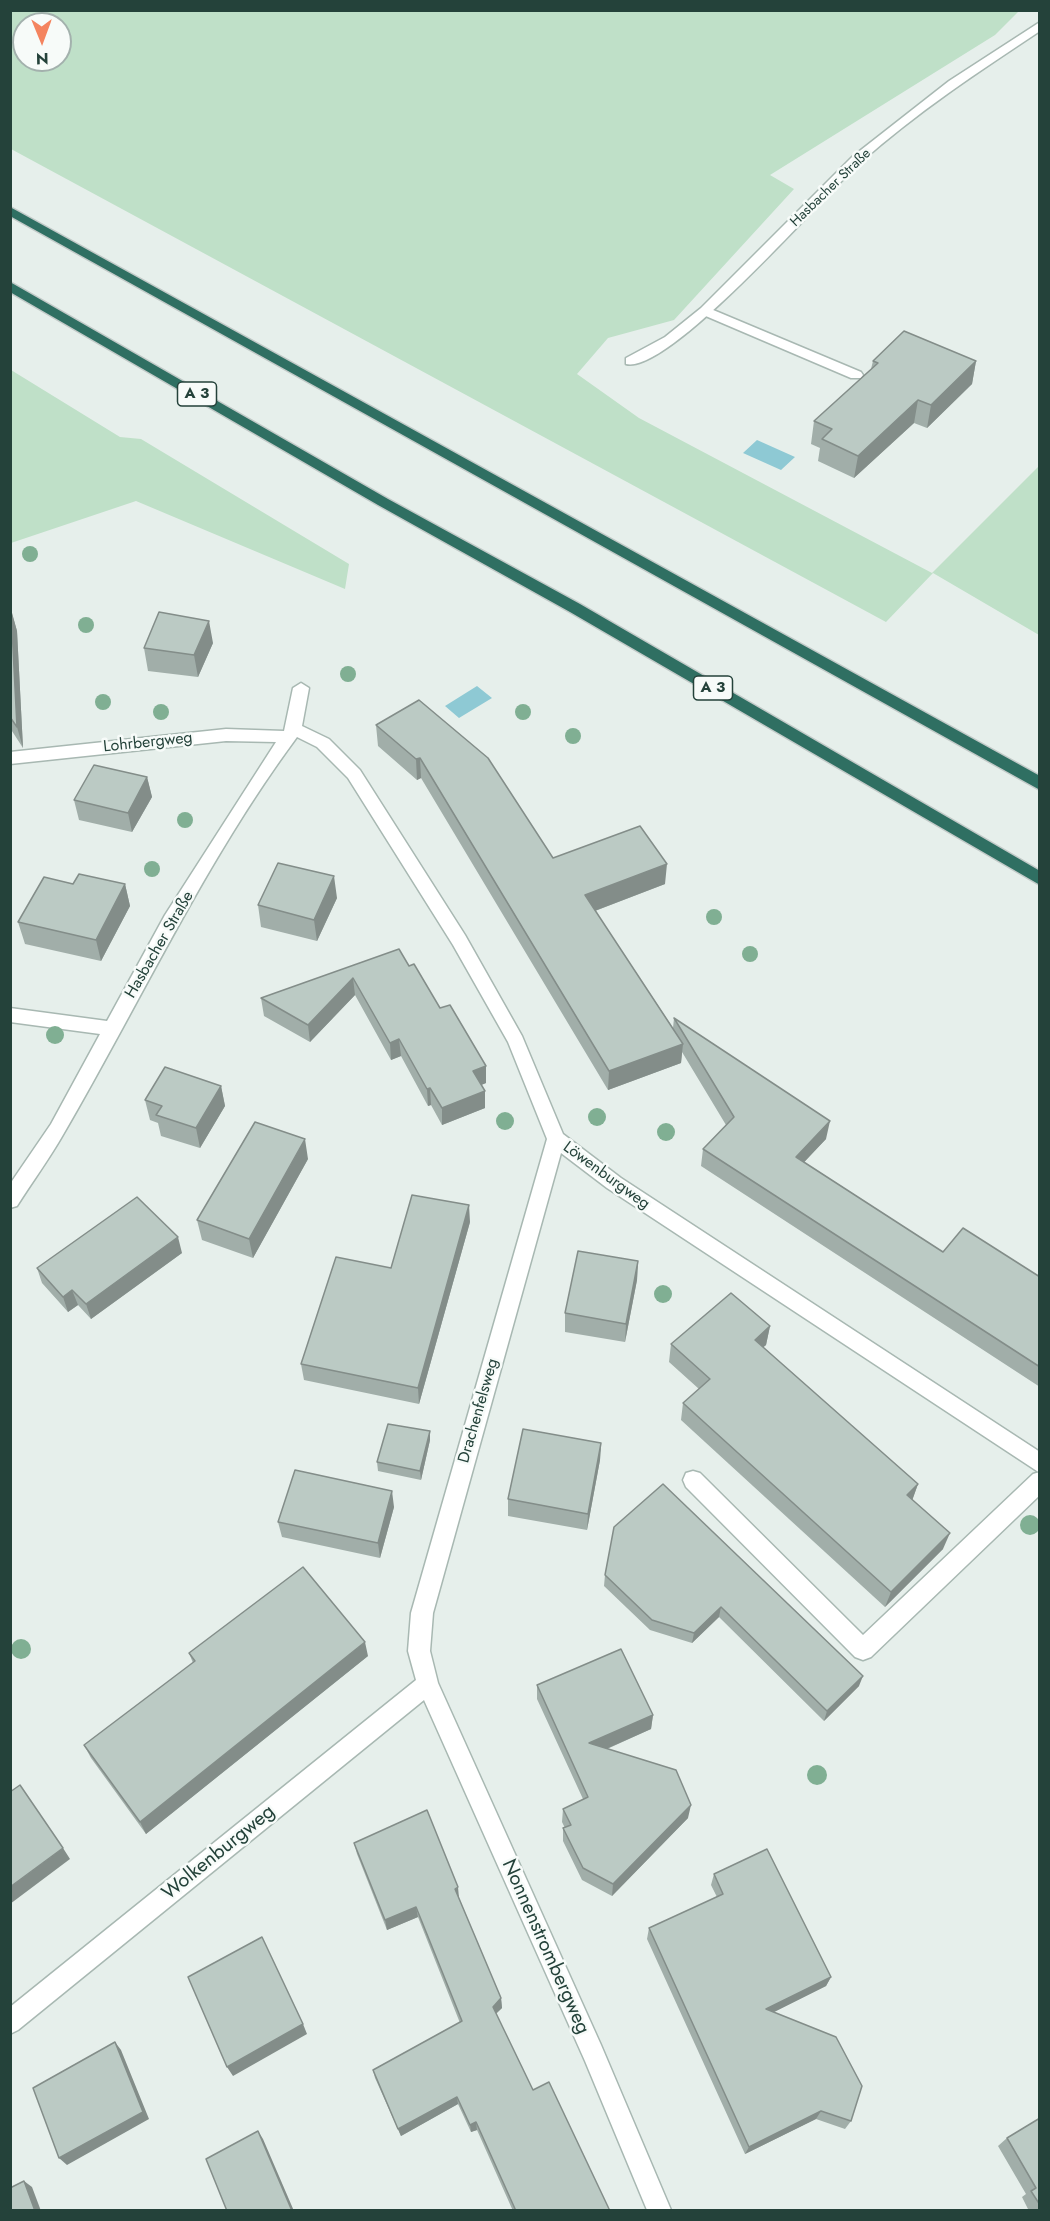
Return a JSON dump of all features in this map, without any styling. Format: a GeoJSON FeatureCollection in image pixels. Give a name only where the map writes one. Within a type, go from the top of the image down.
{"type":"FeatureCollection","features":[{"type":"Feature","properties":{"kind":"highway"},"geometry":{"type":"LineString","coordinates":[[10,211],[1040,784]]}},
{"type":"Feature","properties":{"kind":"highway","name":"A 3"},"geometry":{"type":"LineString","coordinates":[[10,286],[383,502],[575,608],[1040,879]]}},
{"type":"Feature","properties":{"kind":"street","name":"Hasbacher Straße"},"geometry":{"type":"LineString","coordinates":[[631,361],[670,340],[706,311],[856,160],[953,84],[1040,25]]}},
{"type":"Feature","properties":{"kind":"street"},"geometry":{"type":"LineString","coordinates":[[706,311],[856,375]]}},
{"type":"Feature","properties":{"kind":"street","name":"Hasbacher Straße"},"geometry":{"type":"LineString","coordinates":[[10,1200],[57,1129],[171,920],[290,733],[301,688]]}},
{"type":"Feature","properties":{"kind":"street","name":"Lohrbergweg"},"geometry":{"type":"LineString","coordinates":[[10,758],[226,735],[290,733]]}},
{"type":"Feature","properties":{"kind":"street","name":"Löwenburgweg"},"geometry":{"type":"LineString","coordinates":[[290,733],[323,743],[354,774],[459,940],[516,1041],[556,1139],[614,1183],[1040,1464]]}},
{"type":"Feature","properties":{"kind":"street"},"geometry":{"type":"LineString","coordinates":[[10,1015],[112,1029]]}},
{"type":"Feature","properties":{"kind":"street","name":"Drachenfelsweg"},"geometry":{"type":"LineString","coordinates":[[428,1684],[419,1651],[422,1613],[556,1139]]}},
{"type":"Feature","properties":{"kind":"street"},"geometry":{"type":"LineString","coordinates":[[693,1480],[863,1650],[1040,1481]]}},
{"type":"Feature","properties":{"kind":"street","name":"Wolkenburgweg"},"geometry":{"type":"LineString","coordinates":[[10,2022],[428,1684]]}},
{"type":"Feature","properties":{"kind":"street","name":"Nonnenstrombergweg"},"geometry":{"type":"LineString","coordinates":[[428,1684],[593,2053],[659,2211]]}},
{"type":"Feature","properties":{"kind":"green space"},"geometry":{"type":"Polygon","coordinates":[[[10,11],[1019,11],[995,35],[770,175],[794,189],[674,320],[608,338],[577,374],[639,418],[932,573],[1039,466],[1039,635],[933,573],[886,622],[11,149],[10,11]]]}},
{"type":"Feature","properties":{"kind":"green space"},"geometry":{"type":"Polygon","coordinates":[[[11,370],[120,437],[141,439],[349,564],[345,589],[136,501],[11,543],[11,370]]]}},
{"type":"Feature","properties":{"kind":"water"},"geometry":{"type":"Polygon","coordinates":[[[757,440],[795,457],[781,470],[743,453],[757,440]]]}},
{"type":"Feature","properties":{"kind":"water"},"geometry":{"type":"Polygon","coordinates":[[[477,686],[492,698],[459,718],[445,706],[477,686]]]}},
{"type":"Feature","properties":{"kind":"building"},"geometry":{"type":"Polygon","coordinates":[[[904,331],[976,361],[931,405],[918,400],[858,456],[822,439],[832,429],[814,421],[878,363],[873,361],[904,331]]]}},
{"type":"Feature","properties":{"kind":"building"},"geometry":{"type":"Polygon","coordinates":[[[10,607],[11,609],[17,727],[10,717],[10,607]]]}},
{"type":"Feature","properties":{"kind":"building"},"geometry":{"type":"Polygon","coordinates":[[[159,612],[209,621],[194,655],[144,648],[159,612]]]}},
{"type":"Feature","properties":{"kind":"building"},"geometry":{"type":"Polygon","coordinates":[[[419,700],[488,758],[553,858],[640,826],[667,864],[585,895],[683,1044],[609,1071],[420,758],[416,759],[376,725],[419,700]]]}},
{"type":"Feature","properties":{"kind":"building"},"geometry":{"type":"Polygon","coordinates":[[[94,765],[147,777],[128,813],[74,800],[94,765]]]}},
{"type":"Feature","properties":{"kind":"building"},"geometry":{"type":"Polygon","coordinates":[[[278,863],[334,876],[314,920],[258,905],[278,863]]]}},
{"type":"Feature","properties":{"kind":"building"},"geometry":{"type":"Polygon","coordinates":[[[79,874],[125,884],[96,940],[18,922],[44,877],[73,884],[79,874]]]}},
{"type":"Feature","properties":{"kind":"building"},"geometry":{"type":"Polygon","coordinates":[[[399,949],[409,966],[414,964],[440,1008],[450,1005],[486,1066],[473,1071],[485,1091],[442,1108],[430,1088],[427,1089],[399,1039],[390,1043],[353,978],[308,1025],[261,998],[399,949]]]}},
{"type":"Feature","properties":{"kind":"building"},"geometry":{"type":"Polygon","coordinates":[[[674,1018],[830,1121],[796,1157],[943,1252],[963,1228],[1040,1277],[1040,1367],[703,1149],[734,1117],[674,1018]]]}},
{"type":"Feature","properties":{"kind":"building"},"geometry":{"type":"Polygon","coordinates":[[[165,1067],[221,1086],[196,1128],[156,1115],[162,1106],[145,1100],[165,1067]]]}},
{"type":"Feature","properties":{"kind":"building"},"geometry":{"type":"Polygon","coordinates":[[[255,1122],[305,1139],[249,1239],[197,1220],[255,1122]]]}},
{"type":"Feature","properties":{"kind":"building"},"geometry":{"type":"Polygon","coordinates":[[[412,1195],[469,1205],[418,1388],[301,1364],[336,1257],[391,1268],[412,1195]]]}},
{"type":"Feature","properties":{"kind":"building"},"geometry":{"type":"Polygon","coordinates":[[[137,1197],[178,1237],[86,1304],[72,1290],[63,1297],[37,1268],[137,1197]]]}},
{"type":"Feature","properties":{"kind":"building"},"geometry":{"type":"Polygon","coordinates":[[[578,1251],[638,1261],[626,1324],[565,1313],[578,1251]]]}},
{"type":"Feature","properties":{"kind":"building"},"geometry":{"type":"Polygon","coordinates":[[[731,1293],[770,1326],[755,1340],[918,1484],[907,1495],[950,1533],[891,1592],[683,1403],[710,1379],[671,1344],[731,1293]]]}},
{"type":"Feature","properties":{"kind":"building"},"geometry":{"type":"Polygon","coordinates":[[[388,1424],[430,1431],[420,1471],[377,1462],[388,1424]]]}},
{"type":"Feature","properties":{"kind":"building"},"geometry":{"type":"Polygon","coordinates":[[[523,1429],[601,1443],[588,1514],[508,1499],[523,1429]]]}},
{"type":"Feature","properties":{"kind":"building"},"geometry":{"type":"Polygon","coordinates":[[[295,1470],[392,1491],[378,1543],[278,1522],[295,1470]]]}},
{"type":"Feature","properties":{"kind":"building"},"geometry":{"type":"Polygon","coordinates":[[[663,1484],[863,1676],[827,1711],[721,1607],[694,1633],[652,1620],[605,1575],[614,1527],[663,1484]]]}},
{"type":"Feature","properties":{"kind":"building"},"geometry":{"type":"Polygon","coordinates":[[[303,1567],[365,1642],[140,1822],[84,1745],[195,1661],[189,1653],[303,1567]]]}},
{"type":"Feature","properties":{"kind":"building"},"geometry":{"type":"Polygon","coordinates":[[[621,1649],[653,1715],[589,1743],[676,1770],[691,1805],[613,1884],[583,1868],[563,1828],[571,1825],[563,1809],[588,1797],[537,1685],[621,1649]]]}},
{"type":"Feature","properties":{"kind":"building"},"geometry":{"type":"Polygon","coordinates":[[[20,1785],[63,1848],[10,1887],[10,1792],[20,1785]]]}},
{"type":"Feature","properties":{"kind":"building"},"geometry":{"type":"Polygon","coordinates":[[[427,1810],[458,1887],[455,1889],[501,1998],[493,2007],[533,2090],[549,2082],[610,2211],[516,2211],[476,2122],[470,2125],[457,2097],[398,2129],[373,2070],[462,2021],[416,1907],[385,1920],[354,1843],[427,1810]]]}},
{"type":"Feature","properties":{"kind":"building"},"geometry":{"type":"Polygon","coordinates":[[[767,1849],[831,1977],[766,2009],[836,2037],[862,2086],[851,2121],[821,2111],[749,2147],[649,1928],[723,1894],[714,1874],[767,1849]]]}},
{"type":"Feature","properties":{"kind":"building"},"geometry":{"type":"Polygon","coordinates":[[[262,1937],[303,2024],[227,2067],[188,1977],[262,1937]]]}},
{"type":"Feature","properties":{"kind":"building"},"geometry":{"type":"Polygon","coordinates":[[[115,2042],[143,2112],[59,2158],[33,2088],[115,2042]]]}},
{"type":"Feature","properties":{"kind":"building"},"geometry":{"type":"Polygon","coordinates":[[[1040,2118],[1040,2205],[1031,2191],[1036,2188],[1007,2138],[1040,2118]]]}},
{"type":"Feature","properties":{"kind":"building"},"geometry":{"type":"Polygon","coordinates":[[[258,2131],[292,2211],[227,2211],[206,2159],[258,2131]]]}},
{"type":"Feature","properties":{"kind":"building"},"geometry":{"type":"Polygon","coordinates":[[[24,2181],[35,2211],[10,2211],[10,2188],[24,2181]]]}}]}
